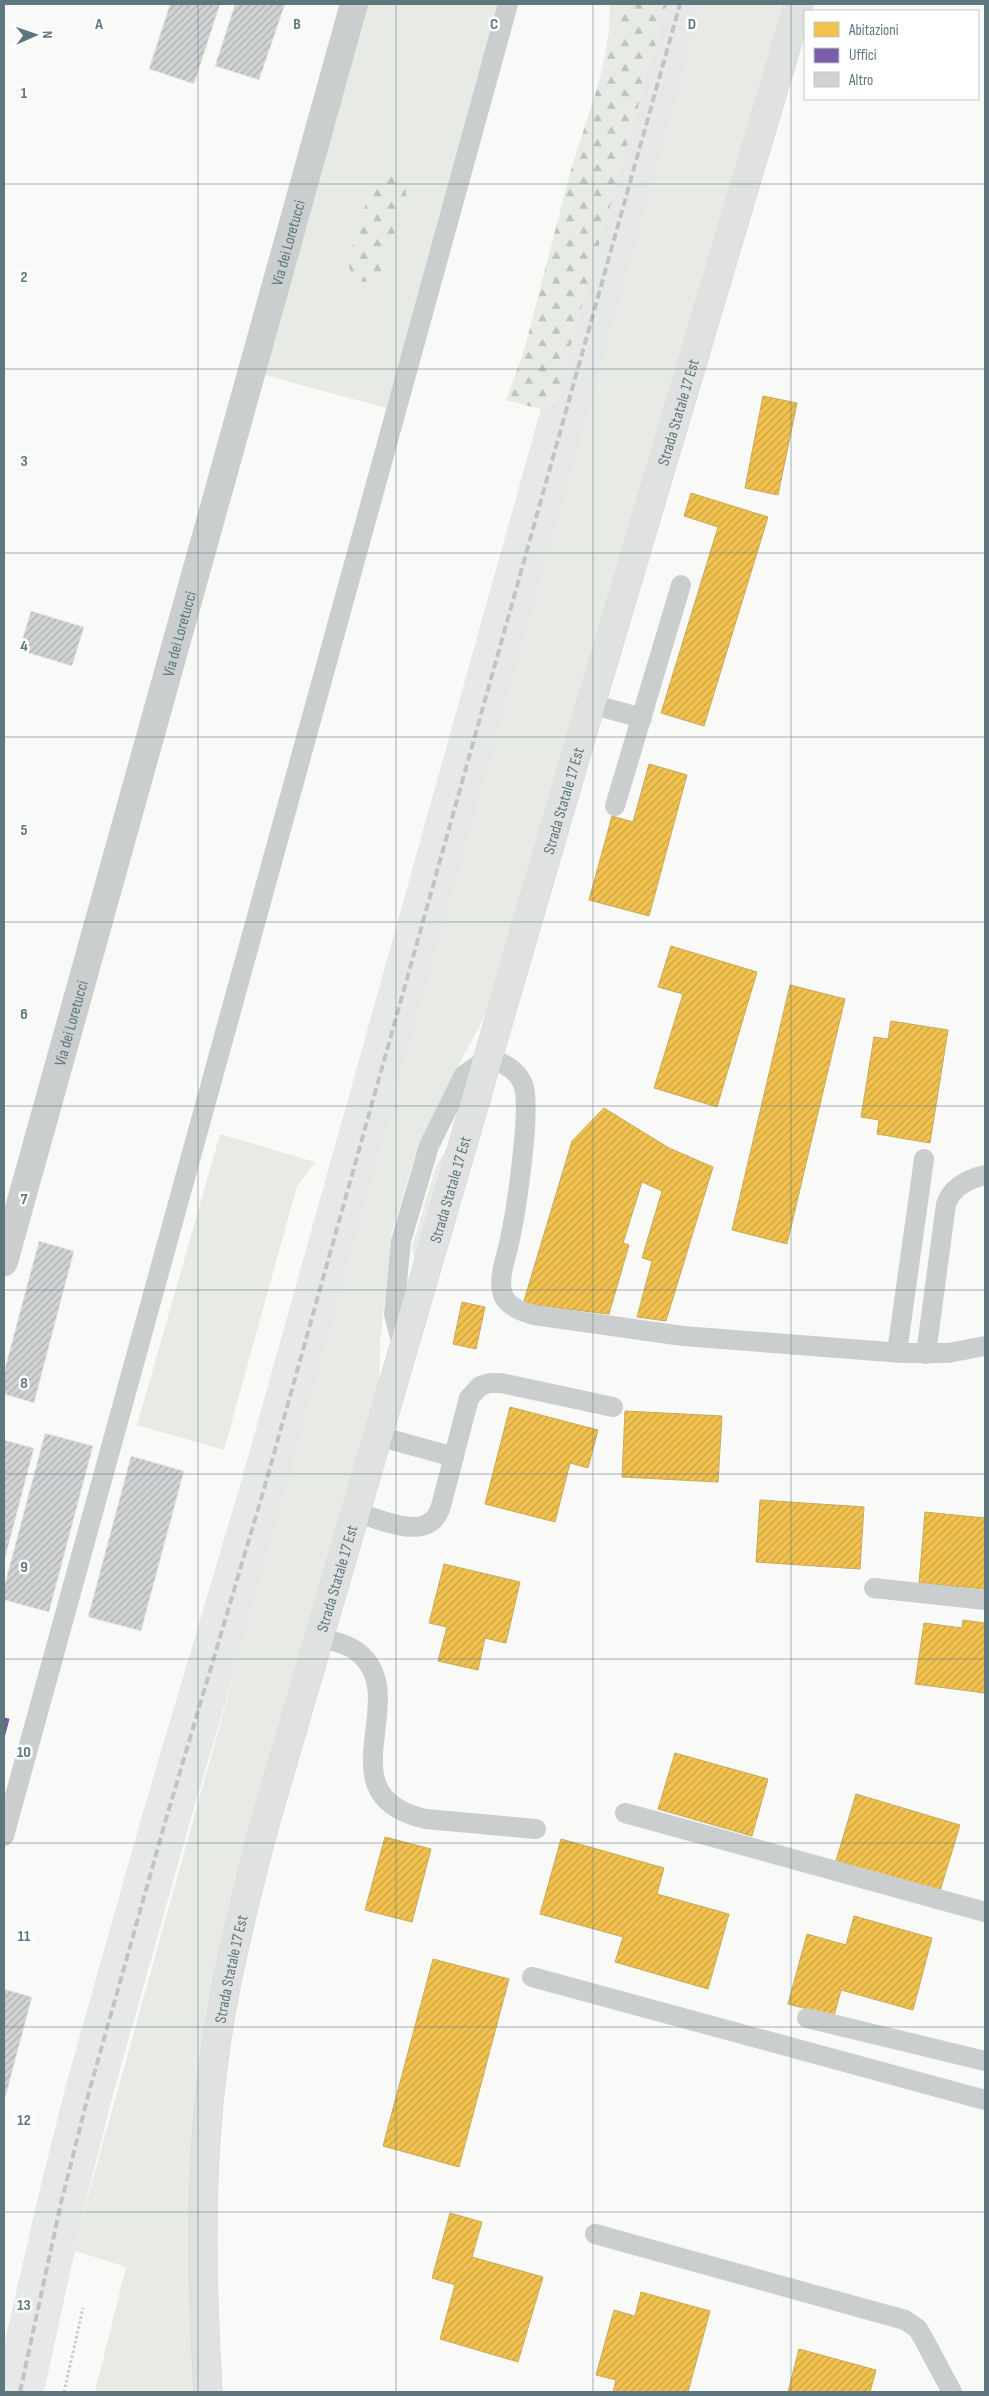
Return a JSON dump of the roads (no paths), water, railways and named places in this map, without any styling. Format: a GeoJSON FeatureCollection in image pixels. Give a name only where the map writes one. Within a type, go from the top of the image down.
{"type":"FeatureCollection","features":[{"type":"Feature","properties":{"kind":"main road","name":"Strada Statale 17 Est"},"geometry":{"type":"LineString","coordinates":[[208,2392],[202,2290],[202,2198],[208,2112],[218,2033],[243,1906],[591,704],[799,4]]}},
{"type":"Feature","properties":{"kind":"street","name":"Via dei Loretucci"},"geometry":{"type":"LineString","coordinates":[[4,1262],[354,4]]}},
{"type":"Feature","properties":{"kind":"lane"},"geometry":{"type":"LineString","coordinates":[[4,1836],[508,4]]}},
{"type":"Feature","properties":{"kind":"lane"},"geometry":{"type":"LineString","coordinates":[[615,806],[681,585]]}},
{"type":"Feature","properties":{"kind":"lane"},"geometry":{"type":"LineString","coordinates":[[591,704],[642,718]]}},
{"type":"Feature","properties":{"kind":"lane"},"geometry":{"type":"LineString","coordinates":[[488,1058],[504,1064],[515,1072],[523,1084],[526,1099],[515,1210],[502,1277],[503,1295],[514,1308],[534,1315],[658,1333],[926,1354],[985,1346]]}},
{"type":"Feature","properties":{"kind":"lane"},"geometry":{"type":"LineString","coordinates":[[897,1352],[924,1159]]}},
{"type":"Feature","properties":{"kind":"lane"},"geometry":{"type":"LineString","coordinates":[[926,1354],[946,1204],[952,1193],[961,1184],[985,1175]]}},
{"type":"Feature","properties":{"kind":"lane"},"geometry":{"type":"LineString","coordinates":[[356,1512],[408,1527],[430,1523],[439,1512],[469,1398],[480,1386],[490,1382],[506,1383],[614,1407]]}},
{"type":"Feature","properties":{"kind":"lane"},"geometry":{"type":"LineString","coordinates":[[378,1436],[454,1457]]}},
{"type":"Feature","properties":{"kind":"lane"},"geometry":{"type":"LineString","coordinates":[[874,1588],[985,1600]]}},
{"type":"Feature","properties":{"kind":"lane"},"geometry":{"type":"LineString","coordinates":[[320,1637],[357,1651],[367,1662],[374,1674],[377,1694],[372,1772],[376,1786],[389,1804],[410,1815],[426,1818],[536,1829]]}},
{"type":"Feature","properties":{"kind":"lane"},"geometry":{"type":"LineString","coordinates":[[625,1813],[985,1912]]}},
{"type":"Feature","properties":{"kind":"lane"},"geometry":{"type":"LineString","coordinates":[[532,1976],[985,2100]]}},
{"type":"Feature","properties":{"kind":"lane"},"geometry":{"type":"LineString","coordinates":[[807,2018],[985,2060]]}},
{"type":"Feature","properties":{"kind":"lane"},"geometry":{"type":"LineString","coordinates":[[595,2234],[905,2320],[918,2329],[952,2392]]}},
{"type":"Feature","properties":{"kind":"railway"},"geometry":{"type":"LineString","coordinates":[[20,2392],[61,2203],[89,2092],[166,1819],[264,1489],[680,4]]}}]}
